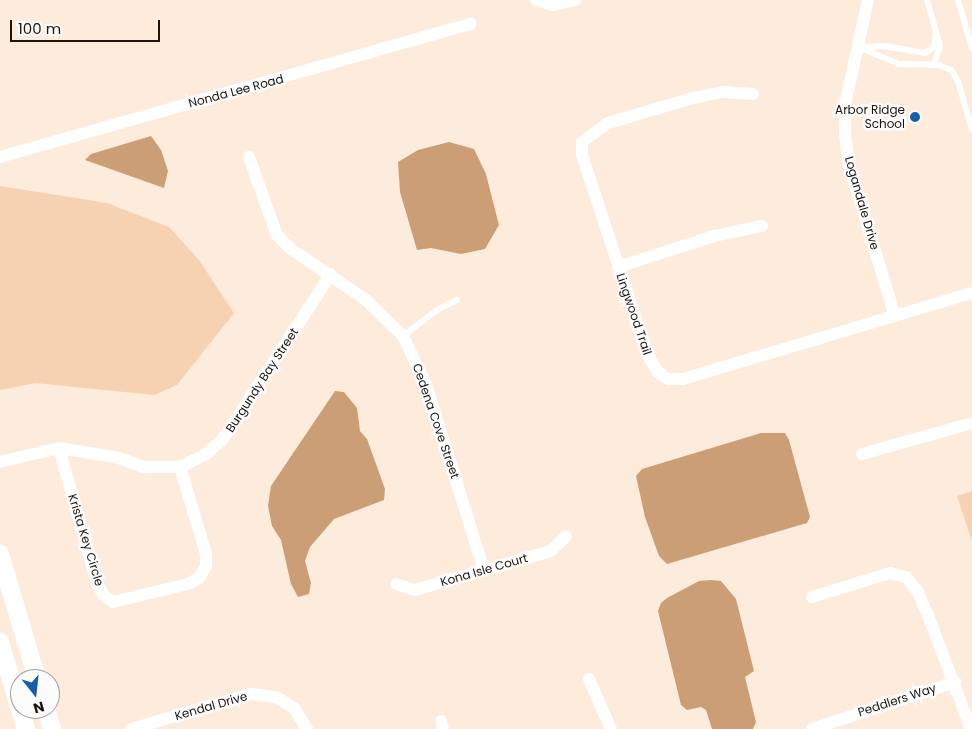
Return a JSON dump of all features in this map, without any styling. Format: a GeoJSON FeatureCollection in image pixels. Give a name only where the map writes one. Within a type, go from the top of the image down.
{"type":"FeatureCollection","features":[{"type":"Feature","properties":{"kind":"main road"},"geometry":{"type":"LineString","coordinates":[[0,554],[34,669]]}},
{"type":"Feature","properties":{"kind":"main road"},"geometry":{"type":"LineString","coordinates":[[0,642],[26,729]]}},
{"type":"Feature","properties":{"kind":"street"},"geometry":{"type":"LineString","coordinates":[[536,0],[553,4],[575,0]]}},
{"type":"Feature","properties":{"kind":"street","name":"Logandale Drive"},"geometry":{"type":"LineString","coordinates":[[868,0],[846,100],[845,134],[849,165],[895,316]]}},
{"type":"Feature","properties":{"kind":"street","name":"Nonda Lee Road"},"geometry":{"type":"LineString","coordinates":[[0,157],[471,24]]}},
{"type":"Feature","properties":{"kind":"street","name":"Lingwood Trail"},"geometry":{"type":"LineString","coordinates":[[752,94],[722,92],[684,101],[608,123],[582,142],[582,155],[618,267],[648,356],[658,372],[668,379],[683,379],[972,293]]}},
{"type":"Feature","properties":{"kind":"street","name":"Cedena Cove Street"},"geometry":{"type":"LineString","coordinates":[[248,157],[277,235],[290,249],[331,274],[385,316],[403,336],[426,384],[484,570]]}},
{"type":"Feature","properties":{"kind":"street"},"geometry":{"type":"LineString","coordinates":[[618,267],[714,236],[762,226]]}},
{"type":"Feature","properties":{"kind":"street","name":"Burgundy Bay Street"},"geometry":{"type":"LineString","coordinates":[[0,462],[59,448],[116,456],[144,467],[180,467],[204,455],[223,439],[331,274]]}},
{"type":"Feature","properties":{"kind":"street"},"geometry":{"type":"LineString","coordinates":[[862,454],[972,423]]}},
{"type":"Feature","properties":{"kind":"street","name":"Krista Key Circle"},"geometry":{"type":"LineString","coordinates":[[59,448],[97,583],[103,594],[114,602],[188,584],[199,578],[206,566],[206,554],[180,467]]}},
{"type":"Feature","properties":{"kind":"street","name":"Kona Isle Court"},"geometry":{"type":"LineString","coordinates":[[396,584],[415,590],[551,551],[566,536]]}},
{"type":"Feature","properties":{"kind":"street"},"geometry":{"type":"LineString","coordinates":[[812,597],[890,573],[906,578],[918,592],[928,615],[971,729]]}},
{"type":"Feature","properties":{"kind":"street"},"geometry":{"type":"LineString","coordinates":[[589,679],[611,729]]}},
{"type":"Feature","properties":{"kind":"street","name":"Peddlers Way"},"geometry":{"type":"LineString","coordinates":[[812,729],[846,723],[954,682]]}},
{"type":"Feature","properties":{"kind":"street","name":"Kendal Drive"},"geometry":{"type":"LineString","coordinates":[[131,729],[251,694],[276,697],[294,708],[308,729]]}},
{"type":"Feature","properties":{"kind":"lane"},"geometry":{"type":"LineString","coordinates":[[927,0],[936,30],[939,52],[934,65]]}},
{"type":"Feature","properties":{"kind":"lane"},"geometry":{"type":"LineString","coordinates":[[958,0],[972,48]]}},
{"type":"Feature","properties":{"kind":"lane"},"geometry":{"type":"LineString","coordinates":[[858,47],[884,46],[922,54],[934,47],[936,30]]}},
{"type":"Feature","properties":{"kind":"lane"},"geometry":{"type":"LineString","coordinates":[[858,47],[899,64],[934,65],[948,68],[955,74],[972,130]]}},
{"type":"Feature","properties":{"kind":"lane"},"geometry":{"type":"LineString","coordinates":[[403,336],[438,310],[457,300]]}},
{"type":"Feature","properties":{"kind":"shaded area"},"geometry":{"type":"Polygon","coordinates":[[[151,136],[161,150],[168,171],[164,188],[85,160],[91,154],[151,136]]]}},
{"type":"Feature","properties":{"kind":"shaded area"},"geometry":{"type":"Polygon","coordinates":[[[449,142],[474,149],[486,174],[499,225],[485,249],[461,254],[431,248],[417,250],[400,192],[398,162],[418,150],[449,142]]]}},
{"type":"Feature","properties":{"kind":"shaded area"},"geometry":{"type":"Polygon","coordinates":[[[0,186],[107,203],[169,227],[199,260],[234,313],[177,385],[154,395],[35,383],[0,390],[0,186]]]}},
{"type":"Feature","properties":{"kind":"shaded area"},"geometry":{"type":"Polygon","coordinates":[[[335,391],[344,392],[357,408],[360,431],[367,439],[385,489],[384,500],[334,519],[310,547],[305,561],[311,583],[309,594],[298,597],[291,584],[281,540],[272,526],[268,506],[271,486],[335,391]]]}},
{"type":"Feature","properties":{"kind":"shaded area"},"geometry":{"type":"Polygon","coordinates":[[[761,433],[785,433],[789,440],[810,517],[807,523],[667,564],[659,556],[645,517],[636,476],[642,469],[761,433]]]}},
{"type":"Feature","properties":{"kind":"shaded area"},"geometry":{"type":"Polygon","coordinates":[[[972,491],[972,541],[957,496],[972,491]]]}},
{"type":"Feature","properties":{"kind":"shaded area"},"geometry":{"type":"Polygon","coordinates":[[[699,581],[721,581],[736,599],[754,671],[745,677],[756,722],[753,729],[712,729],[706,710],[701,707],[687,710],[681,705],[658,611],[661,603],[667,598],[699,581]]]}},
{"type":"Feature","properties":{"kind":"place","name":"Arbor Ridge School"},"geometry":{"type":"Point","coordinates":[915,117]}}]}
